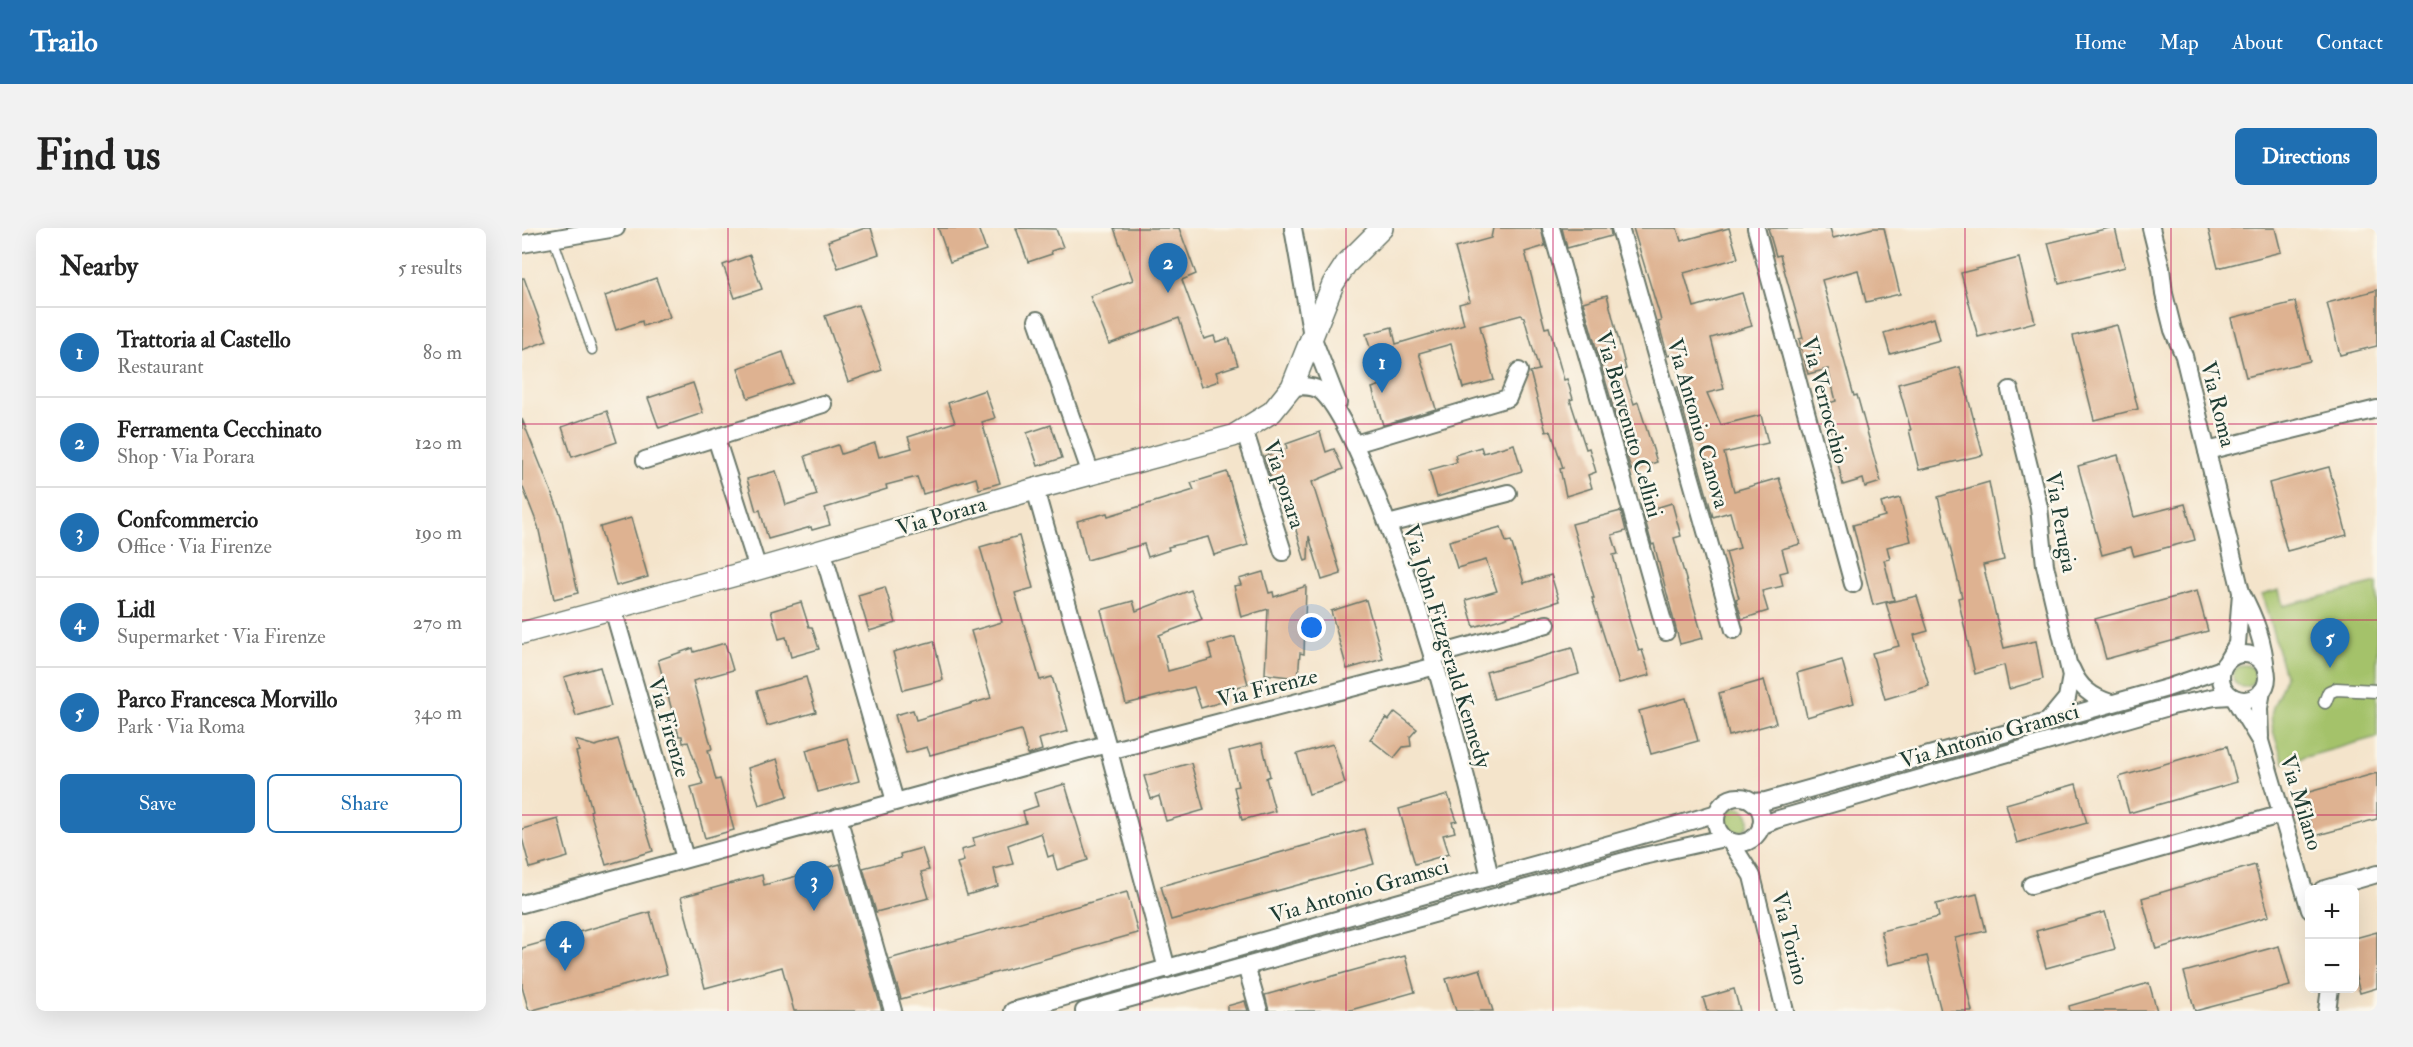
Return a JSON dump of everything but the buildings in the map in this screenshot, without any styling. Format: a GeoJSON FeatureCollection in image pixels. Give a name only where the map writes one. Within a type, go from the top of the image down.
{"type":"FeatureCollection","features":[{"type":"Feature","properties":{"kind":"street"},"geometry":{"type":"LineString","coordinates":[[522,244],[551,233],[616,228]]}},
{"type":"Feature","properties":{"kind":"street"},"geometry":{"type":"LineString","coordinates":[[1293,228],[1312,336]]}},
{"type":"Feature","properties":{"kind":"street","name":"Via Porara"},"geometry":{"type":"LineString","coordinates":[[522,633],[1233,435],[1272,412],[1292,387],[1333,284],[1361,247],[1382,228]]}},
{"type":"Feature","properties":{"kind":"street","name":"Via Benvenuto Cellini"},"geometry":{"type":"LineString","coordinates":[[1551,228],[1666,632]]}},
{"type":"Feature","properties":{"kind":"street","name":"Via Antonio Canova"},"geometry":{"type":"LineString","coordinates":[[1620,228],[1734,630]]}},
{"type":"Feature","properties":{"kind":"street","name":"Via Verrocchio"},"geometry":{"type":"LineString","coordinates":[[1756,228],[1853,584]]}},
{"type":"Feature","properties":{"kind":"street","name":"Via Roma"},"geometry":{"type":"LineString","coordinates":[[2151,228],[2162,268],[2164,294],[2173,330],[2184,356],[2241,592],[2257,623],[2265,651],[2266,672]]}},
{"type":"Feature","properties":{"kind":"street"},"geometry":{"type":"LineString","coordinates":[[1037,320],[1091,474]]}},
{"type":"Feature","properties":{"kind":"street","name":"Via John Fitzgerald Kennedy"},"geometry":{"type":"LineString","coordinates":[[1312,336],[1388,524],[1434,661],[1490,877]]}},
{"type":"Feature","properties":{"kind":"street"},"geometry":{"type":"LineString","coordinates":[[1352,439],[1508,398],[1519,371]]}},
{"type":"Feature","properties":{"kind":"street","name":"Via John Fitzgerald Kennedy"},"geometry":{"type":"LineString","coordinates":[[1292,387],[1314,387],[1323,393],[1352,439]]}},
{"type":"Feature","properties":{"kind":"street","name":"Via Perugia"},"geometry":{"type":"LineString","coordinates":[[2010,390],[2039,507],[2045,565],[2069,663],[2074,675],[2087,693],[2111,703]]}},
{"type":"Feature","properties":{"kind":"street"},"geometry":{"type":"LineString","coordinates":[[645,460],[823,404]]}},
{"type":"Feature","properties":{"kind":"street"},"geometry":{"type":"LineString","coordinates":[[2207,451],[2377,409]]}},
{"type":"Feature","properties":{"kind":"street","name":"Via porara"},"geometry":{"type":"LineString","coordinates":[[1244,429],[1283,552]]}},
{"type":"Feature","properties":{"kind":"street"},"geometry":{"type":"LineString","coordinates":[[716,438],[758,568]]}},
{"type":"Feature","properties":{"kind":"street"},"geometry":{"type":"LineString","coordinates":[[1035,489],[1108,747],[1167,969]]}},
{"type":"Feature","properties":{"kind":"street"},"geometry":{"type":"LineString","coordinates":[[1388,524],[1508,493]]}},
{"type":"Feature","properties":{"kind":"street"},"geometry":{"type":"LineString","coordinates":[[822,549],[896,801]]}},
{"type":"Feature","properties":{"kind":"street","name":"Via Roma"},"geometry":{"type":"LineString","coordinates":[[2225,664],[2237,644],[2241,592]]}},
{"type":"Feature","properties":{"kind":"street","name":"Via Firenze"},"geometry":{"type":"LineString","coordinates":[[613,609],[685,858]]}},
{"type":"Feature","properties":{"kind":"street","name":"Via Firenze"},"geometry":{"type":"LineString","coordinates":[[522,904],[896,801],[1434,661],[1547,624]]}},
{"type":"Feature","properties":{"kind":"street"},"geometry":{"type":"LineString","coordinates":[[2240,654],[2254,656],[2264,666],[2266,672],[2267,679],[2262,692],[2250,699],[2232,697],[2222,683],[2225,664],[2240,654]]}},
{"type":"Feature","properties":{"kind":"street","name":"Via Perugia"},"geometry":{"type":"LineString","coordinates":[[2048,722],[2067,698],[2070,687],[2069,663]]}},
{"type":"Feature","properties":{"kind":"street","name":"Via Antonio Gramsci"},"geometry":{"type":"LineString","coordinates":[[1753,801],[1766,801],[2167,688],[2225,664]]}},
{"type":"Feature","properties":{"kind":"street"},"geometry":{"type":"LineString","coordinates":[[2325,702],[2329,692],[2336,689],[2377,691]]}},
{"type":"Feature","properties":{"kind":"street","name":"Via Milano"},"geometry":{"type":"LineString","coordinates":[[2260,741],[2259,708],[2262,692]]}},
{"type":"Feature","properties":{"kind":"street","name":"Via Antonio Gramsci"},"geometry":{"type":"LineString","coordinates":[[1758,832],[1775,820],[2172,706],[2215,697],[2232,697]]}},
{"type":"Feature","properties":{"kind":"street","name":"Via Milano"},"geometry":{"type":"LineString","coordinates":[[2232,697],[2260,741],[2305,889]]}},
{"type":"Feature","properties":{"kind":"street"},"geometry":{"type":"LineString","coordinates":[[1732,798],[1747,798],[1753,801],[1761,813],[1758,832],[1743,843],[1727,840],[1717,826],[1717,813],[1720,806],[1732,798]]}},
{"type":"Feature","properties":{"kind":"street","name":"Via Antonio Gramsci"},"geometry":{"type":"LineString","coordinates":[[1013,1011],[1608,846],[1717,813]]}},
{"type":"Feature","properties":{"kind":"street"},"geometry":{"type":"LineString","coordinates":[[2031,885],[2283,814]]}},
{"type":"Feature","properties":{"kind":"street"},"geometry":{"type":"LineString","coordinates":[[838,817],[893,1011]]}},
{"type":"Feature","properties":{"kind":"street","name":"Via Torino"},"geometry":{"type":"LineString","coordinates":[[1752,876],[1758,832]]}},
{"type":"Feature","properties":{"kind":"street","name":"Via Antonio Gramsci"},"geometry":{"type":"LineString","coordinates":[[1084,1011],[1639,857],[1727,840]]}},
{"type":"Feature","properties":{"kind":"street","name":"Via Torino"},"geometry":{"type":"LineString","coordinates":[[1727,840],[1752,876],[1785,1011]]}},
{"type":"Feature","properties":{"kind":"street"},"geometry":{"type":"LineString","coordinates":[[2339,885],[2377,874]]}},
{"type":"Feature","properties":{"kind":"street"},"geometry":{"type":"LineString","coordinates":[[1246,966],[1259,1011]]}},
{"type":"Feature","properties":{"kind":"street"},"geometry":{"type":"LineString","coordinates":[[2327,1011],[2329,993]]}},
{"type":"Feature","properties":{"kind":"lane"},"geometry":{"type":"LineString","coordinates":[[551,233],[592,350]]}},
{"type":"Feature","properties":{"kind":"green space"},"geometry":{"type":"Polygon","coordinates":[[[2377,583],[2377,737],[2284,763],[2271,721],[2273,707],[2285,675],[2262,595],[2279,590],[2283,606],[2377,583]]]}},
{"type":"Feature","properties":{"kind":"green space"},"geometry":{"type":"Polygon","coordinates":[[[2240,665],[2248,665],[2255,672],[2255,680],[2248,687],[2240,687],[2233,680],[2233,672],[2240,665]]]}},
{"type":"Feature","properties":{"kind":"green space"},"geometry":{"type":"Polygon","coordinates":[[[1737,808],[1746,811],[1749,820],[1746,829],[1737,832],[1728,829],[1725,820],[1728,811],[1737,808]]]}},
{"type":"Feature","properties":{"kind":"place","name":"Ferramenta Cecchinato"},"geometry":{"type":"Point","coordinates":[1168,293]}},
{"type":"Feature","properties":{"kind":"place","name":"Trattoria al Castello"},"geometry":{"type":"Point","coordinates":[1382,393]}},
{"type":"Feature","properties":{"kind":"place","name":"Parco Francesca Morvillo"},"geometry":{"type":"Point","coordinates":[2330,668]}},
{"type":"Feature","properties":{"kind":"place","name":"Confcommercio"},"geometry":{"type":"Point","coordinates":[814,911]}},
{"type":"Feature","properties":{"kind":"place","name":"Lidl"},"geometry":{"type":"Point","coordinates":[565,971]}}]}
